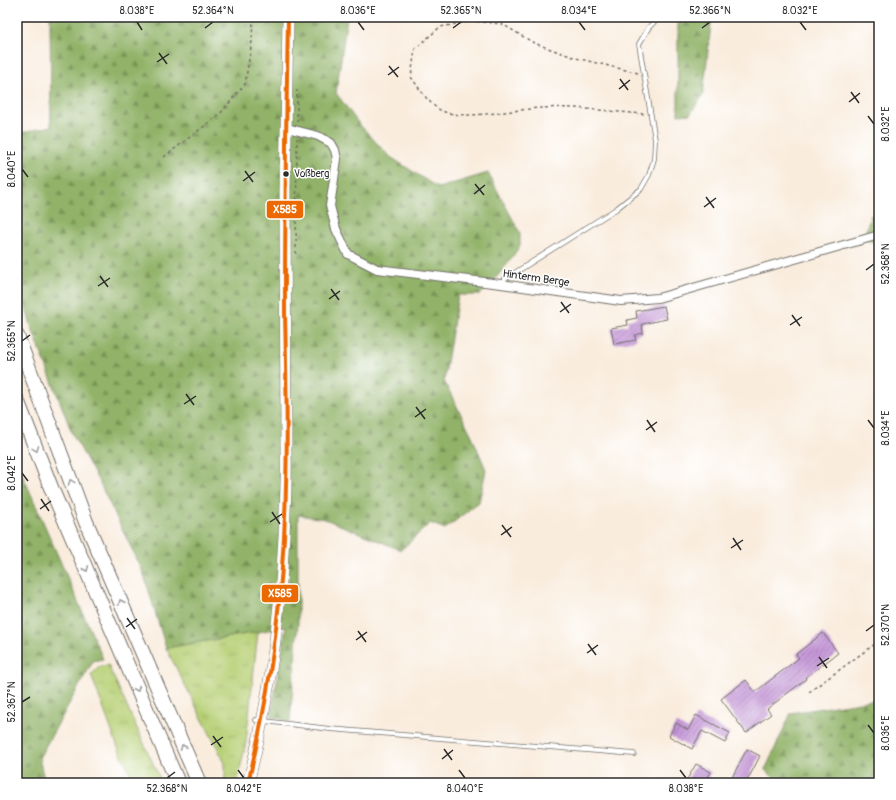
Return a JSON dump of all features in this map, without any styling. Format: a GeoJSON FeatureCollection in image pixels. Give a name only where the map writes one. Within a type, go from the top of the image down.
{"type":"FeatureCollection","features":[{"type":"Feature","properties":{"kind":"highway"},"geometry":{"type":"LineString","coordinates":[[17,336],[86,522],[199,783]]}},
{"type":"Feature","properties":{"kind":"highway"},"geometry":{"type":"LineString","coordinates":[[17,400],[52,490],[178,783]]}},
{"type":"Feature","properties":{"kind":"main road"},"geometry":{"type":"LineString","coordinates":[[248,783],[277,624],[287,482],[285,191],[288,17]]}},
{"type":"Feature","properties":{"kind":"street","name":"Hinterm Berge"},"geometry":{"type":"LineString","coordinates":[[287,128],[318,136],[330,143],[335,150],[337,159],[330,206],[336,229],[348,254],[377,269],[501,284],[622,302],[658,298],[878,235]]}},
{"type":"Feature","properties":{"kind":"lane"},"geometry":{"type":"LineString","coordinates":[[501,284],[505,278],[616,209],[641,189],[649,174],[654,159],[655,140],[639,44],[649,27],[659,17]]}},
{"type":"Feature","properties":{"kind":"lane"},"geometry":{"type":"LineString","coordinates":[[878,235],[879,223]]}},
{"type":"Feature","properties":{"kind":"lane"},"geometry":{"type":"LineString","coordinates":[[259,720],[338,730],[634,754]]}},
{"type":"Feature","properties":{"kind":"path"},"geometry":{"type":"LineString","coordinates":[[164,157],[220,114],[245,84],[252,40],[253,17]]}},
{"type":"Feature","properties":{"kind":"path"},"geometry":{"type":"LineString","coordinates":[[643,74],[576,58],[534,43],[502,24],[473,21],[440,27],[415,49],[411,77],[428,100],[441,110],[461,116],[542,108],[595,109],[651,115]]}},
{"type":"Feature","properties":{"kind":"path"},"geometry":{"type":"LineString","coordinates":[[810,692],[879,641]]}},
{"type":"Feature","properties":{"kind":"green space"},"geometry":{"type":"Polygon","coordinates":[[[50,17],[347,17],[336,93],[359,124],[389,156],[438,188],[488,173],[520,233],[520,245],[512,258],[480,295],[458,295],[444,381],[472,436],[486,470],[479,502],[445,529],[430,523],[401,550],[325,519],[298,515],[298,622],[290,722],[271,716],[286,627],[166,648],[143,572],[99,482],[72,433],[32,329],[17,277],[17,134],[51,126],[50,17]]]}},
{"type":"Feature","properties":{"kind":"green space"},"geometry":{"type":"Polygon","coordinates":[[[674,17],[715,17],[711,24],[703,95],[690,114],[678,115],[678,19],[674,17]]]}},
{"type":"Feature","properties":{"kind":"green space"},"geometry":{"type":"Polygon","coordinates":[[[879,214],[879,244],[863,239],[871,215],[879,214]]]}},
{"type":"Feature","properties":{"kind":"green space"},"geometry":{"type":"Polygon","coordinates":[[[17,462],[103,659],[93,661],[39,758],[45,783],[17,783],[17,462]]]}},
{"type":"Feature","properties":{"kind":"green space"},"geometry":{"type":"Polygon","coordinates":[[[258,632],[246,742],[237,783],[225,783],[225,763],[166,648],[258,632]]]}},
{"type":"Feature","properties":{"kind":"green space"},"geometry":{"type":"Polygon","coordinates":[[[108,665],[162,783],[135,783],[117,745],[91,675],[99,667],[108,665]]]}},
{"type":"Feature","properties":{"kind":"green space"},"geometry":{"type":"Polygon","coordinates":[[[879,699],[879,783],[780,783],[765,770],[791,713],[879,699]]]}},
{"type":"Feature","properties":{"kind":"building"},"geometry":{"type":"Polygon","coordinates":[[[664,306],[667,319],[642,324],[643,333],[635,335],[636,340],[614,344],[611,328],[628,325],[627,320],[637,318],[636,311],[664,306]]]}},
{"type":"Feature","properties":{"kind":"building"},"geometry":{"type":"Polygon","coordinates":[[[823,633],[838,653],[767,709],[771,714],[746,733],[721,699],[746,680],[755,692],[799,658],[796,654],[823,633]]]}},
{"type":"Feature","properties":{"kind":"building"},"geometry":{"type":"Polygon","coordinates":[[[696,715],[730,733],[725,743],[702,731],[692,749],[669,736],[676,723],[688,730],[696,715]]]}},
{"type":"Feature","properties":{"kind":"building"},"geometry":{"type":"Polygon","coordinates":[[[747,749],[760,756],[746,783],[729,783],[747,749]]]}},
{"type":"Feature","properties":{"kind":"building"},"geometry":{"type":"Polygon","coordinates":[[[696,764],[711,772],[708,777],[718,783],[685,783],[696,764]]]}},
{"type":"Feature","properties":{"kind":"transit line","name":"X585"},"geometry":{"type":"LineString","coordinates":[[248,783],[264,709],[270,672],[283,560],[285,522],[287,442],[285,274],[288,17]]}},
{"type":"Feature","properties":{"kind":"place","name":"Voßberg"},"geometry":{"type":"Point","coordinates":[286,174]}}]}
